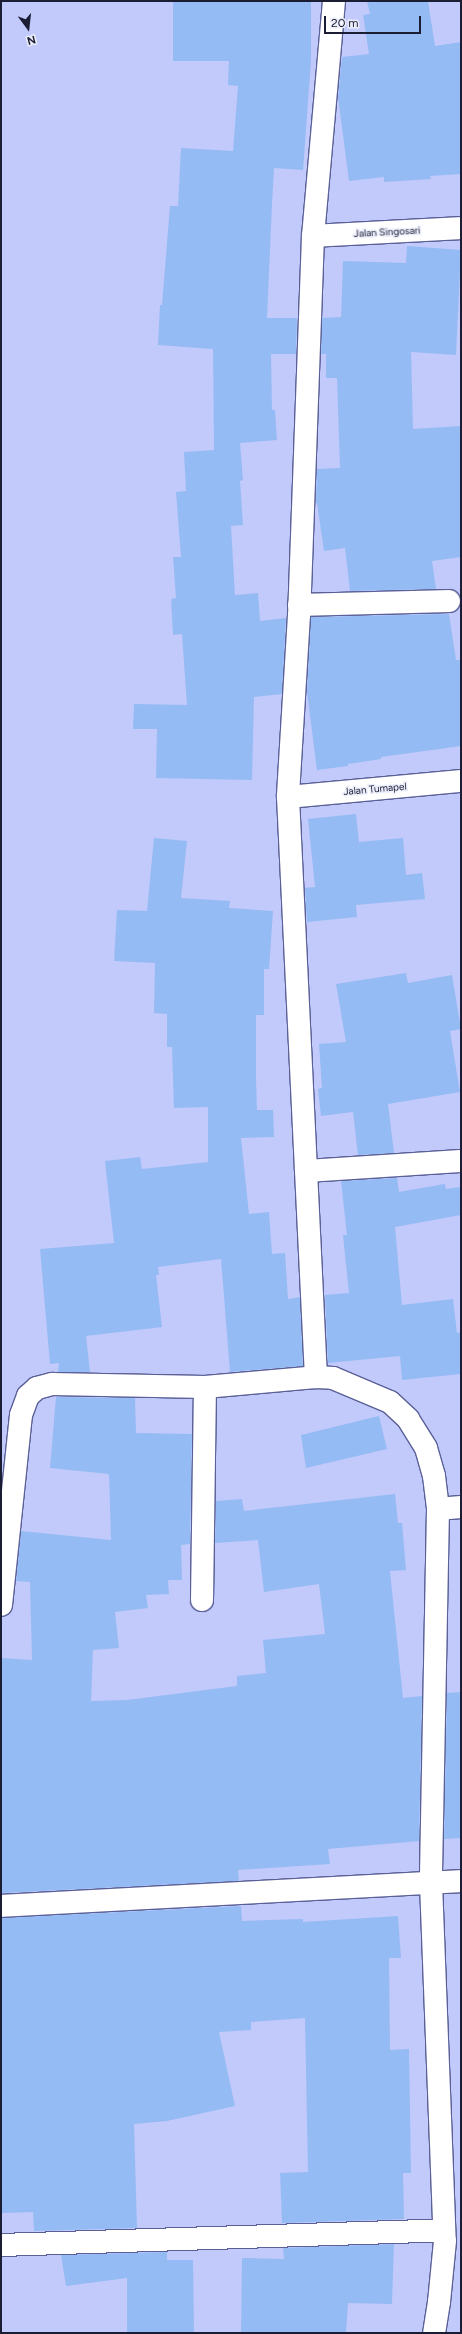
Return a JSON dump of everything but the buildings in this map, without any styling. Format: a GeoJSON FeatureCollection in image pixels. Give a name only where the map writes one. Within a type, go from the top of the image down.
{"type":"FeatureCollection","features":[{"type":"Feature","properties":{"kind":"street"},"geometry":{"type":"LineString","coordinates":[[316,1377],[288,797],[299,605],[313,236],[334,1]]}},
{"type":"Feature","properties":{"kind":"street","name":"Jalan Singosari"},"geometry":{"type":"LineString","coordinates":[[313,236],[461,228]]}},
{"type":"Feature","properties":{"kind":"street"},"geometry":{"type":"LineString","coordinates":[[299,605],[449,601]]}},
{"type":"Feature","properties":{"kind":"street","name":"Jalan Tumapel"},"geometry":{"type":"LineString","coordinates":[[288,797],[461,782]]}},
{"type":"Feature","properties":{"kind":"street"},"geometry":{"type":"LineString","coordinates":[[306,1171],[461,1161]]}},
{"type":"Feature","properties":{"kind":"street"},"geometry":{"type":"LineString","coordinates":[[1,1605],[21,1415],[28,1396],[38,1388],[52,1384],[205,1387],[316,1377],[333,1378],[370,1392],[390,1402],[408,1419],[426,1448],[434,1476],[438,1509],[431,1883],[444,2230],[439,2302],[434,2333]]}},
{"type":"Feature","properties":{"kind":"street"},"geometry":{"type":"LineString","coordinates":[[202,1600],[205,1387]]}},
{"type":"Feature","properties":{"kind":"street"},"geometry":{"type":"LineString","coordinates":[[438,1509],[461,1507]]}},
{"type":"Feature","properties":{"kind":"street"},"geometry":{"type":"LineString","coordinates":[[1,1906],[461,1881]]}},
{"type":"Feature","properties":{"kind":"street"},"geometry":{"type":"LineString","coordinates":[[1,2245],[444,2230]]}}]}
